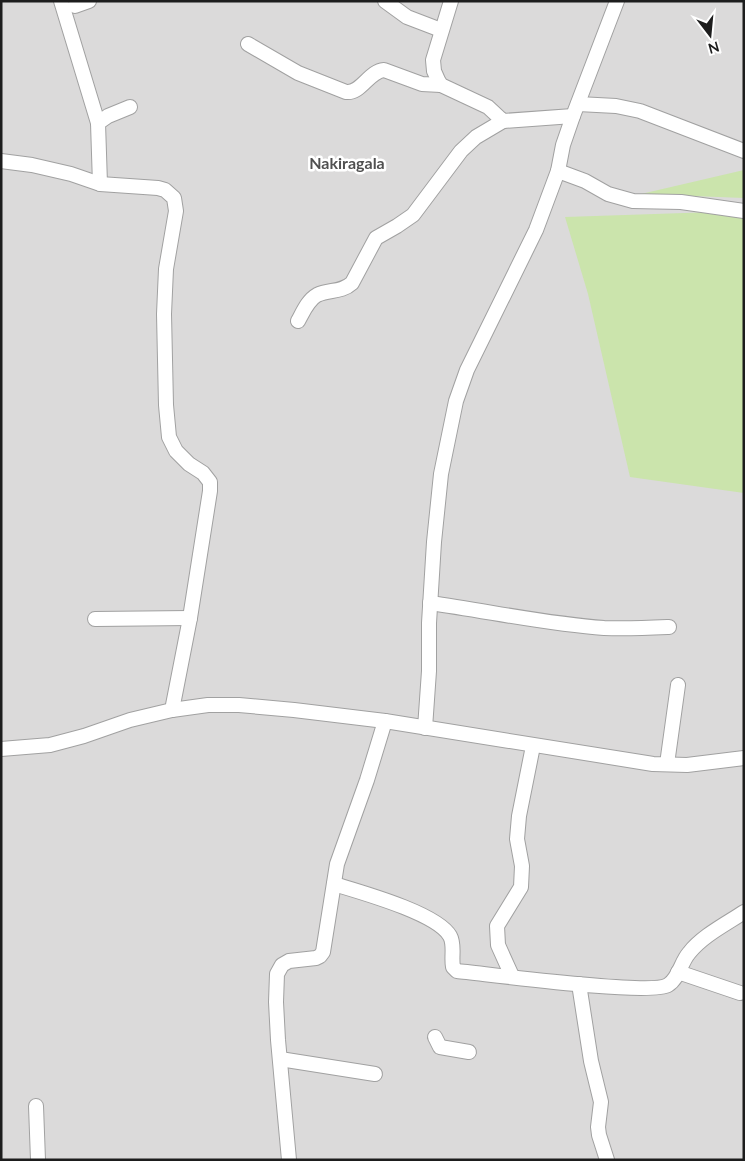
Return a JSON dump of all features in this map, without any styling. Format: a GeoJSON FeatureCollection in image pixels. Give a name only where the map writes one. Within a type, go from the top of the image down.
{"type":"FeatureCollection","features":[{"type":"Feature","properties":{"kind":"street"},"geometry":{"type":"LineString","coordinates":[[61,1],[98,123],[100,184]]}},
{"type":"Feature","properties":{"kind":"street"},"geometry":{"type":"LineString","coordinates":[[75,6],[88,1]]}},
{"type":"Feature","properties":{"kind":"street"},"geometry":{"type":"LineString","coordinates":[[386,1],[407,17],[441,30]]}},
{"type":"Feature","properties":{"kind":"street"},"geometry":{"type":"LineString","coordinates":[[441,85],[434,71],[433,60],[451,1]]}},
{"type":"Feature","properties":{"kind":"street"},"geometry":{"type":"LineString","coordinates":[[425,728],[434,542],[441,474],[456,401],[467,370],[536,230],[558,171],[563,144],[617,1]]}},
{"type":"Feature","properties":{"kind":"street"},"geometry":{"type":"LineString","coordinates":[[248,44],[298,73],[346,92],[353,92],[379,71],[384,70],[422,84],[441,85],[488,107],[504,121]]}},
{"type":"Feature","properties":{"kind":"street"},"geometry":{"type":"LineString","coordinates":[[298,321],[310,301],[316,295],[347,288],[352,283],[376,238],[413,216],[461,151],[476,137],[504,121],[616,106],[640,111],[744,152]]}},
{"type":"Feature","properties":{"kind":"street"},"geometry":{"type":"LineString","coordinates":[[98,123],[108,116],[130,107]]}},
{"type":"Feature","properties":{"kind":"street"},"geometry":{"type":"LineString","coordinates":[[1,161],[32,165],[71,174],[100,184],[158,188],[174,198],[176,204],[166,269],[164,314],[166,405],[169,437],[176,451],[189,464],[203,473],[210,482],[210,491],[190,618],[172,710]]}},
{"type":"Feature","properties":{"kind":"street"},"geometry":{"type":"LineString","coordinates":[[558,171],[585,180],[608,194],[633,201],[680,202],[744,211]]}},
{"type":"Feature","properties":{"kind":"street"},"geometry":{"type":"LineString","coordinates":[[430,603],[546,622],[595,627],[630,629],[669,626]]}},
{"type":"Feature","properties":{"kind":"street"},"geometry":{"type":"LineString","coordinates":[[95,620],[190,618]]}},
{"type":"Feature","properties":{"kind":"street"},"geometry":{"type":"LineString","coordinates":[[667,764],[678,685]]}},
{"type":"Feature","properties":{"kind":"street"},"geometry":{"type":"LineString","coordinates":[[1,749],[50,745],[84,736],[130,720],[208,704],[294,710],[385,721],[653,764],[687,765],[744,758]]}},
{"type":"Feature","properties":{"kind":"street"},"geometry":{"type":"LineString","coordinates":[[289,1160],[276,1002],[278,974],[282,965],[289,961],[316,958],[323,952],[337,864],[367,780],[385,721]]}},
{"type":"Feature","properties":{"kind":"street"},"geometry":{"type":"LineString","coordinates":[[512,976],[498,946],[497,926],[520,887],[522,866],[517,839],[518,824],[533,746]]}},
{"type":"Feature","properties":{"kind":"street"},"geometry":{"type":"LineString","coordinates":[[334,884],[407,908],[445,929],[452,942],[453,967],[457,971],[630,988],[662,988],[673,981],[688,953],[702,940],[744,912]]}},
{"type":"Feature","properties":{"kind":"street"},"geometry":{"type":"LineString","coordinates":[[678,972],[740,994]]}},
{"type":"Feature","properties":{"kind":"street"},"geometry":{"type":"LineString","coordinates":[[579,984],[591,1061],[601,1102],[599,1135],[607,1160]]}},
{"type":"Feature","properties":{"kind":"street"},"geometry":{"type":"LineString","coordinates":[[435,1037],[440,1047],[469,1052]]}},
{"type":"Feature","properties":{"kind":"street"},"geometry":{"type":"LineString","coordinates":[[280,1059],[375,1074]]}},
{"type":"Feature","properties":{"kind":"street"},"geometry":{"type":"LineString","coordinates":[[36,1106],[38,1160]]}},
{"type":"Feature","properties":{"kind":"shaded area"},"geometry":{"type":"Polygon","coordinates":[[[1,1],[744,1],[744,1160],[1,1160],[1,1]]]}},
{"type":"Feature","properties":{"kind":"green space"},"geometry":{"type":"Polygon","coordinates":[[[744,170],[744,198],[641,194],[744,170]]]}},
{"type":"Feature","properties":{"kind":"green space"},"geometry":{"type":"Polygon","coordinates":[[[744,211],[744,493],[630,477],[588,294],[565,217],[744,211]]]}},
{"type":"Feature","properties":{"kind":"district","name":"Nakiragala"},"geometry":{"type":"Point","coordinates":[347,163]}}]}
